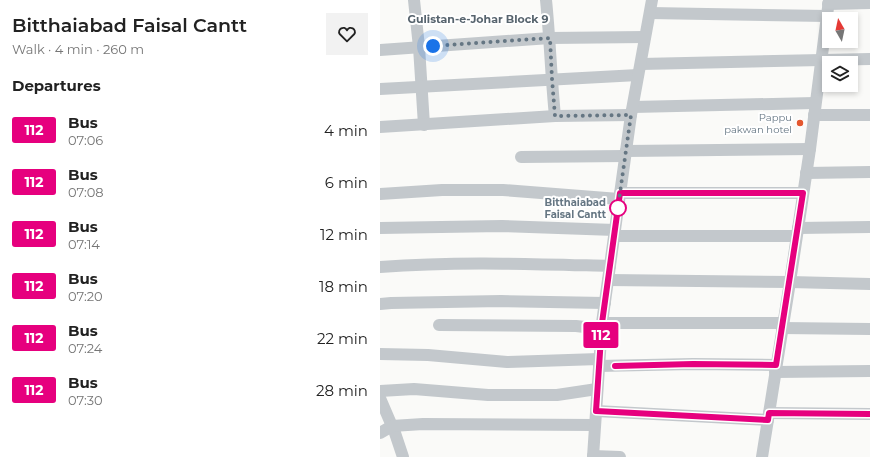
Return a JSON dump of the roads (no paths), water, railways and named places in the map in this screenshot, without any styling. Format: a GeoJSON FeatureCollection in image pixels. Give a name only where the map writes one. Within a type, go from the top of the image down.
{"type":"FeatureCollection","features":[{"type":"Feature","properties":{"kind":"street"},"geometry":{"type":"LineString","coordinates":[[414,0],[419,47],[424,125]]}},
{"type":"Feature","properties":{"kind":"street"},"geometry":{"type":"LineString","coordinates":[[546,0],[555,116]]}},
{"type":"Feature","properties":{"kind":"street"},"geometry":{"type":"LineString","coordinates":[[620,457],[593,456],[597,389],[602,326],[608,280],[632,111],[652,0]]}},
{"type":"Feature","properties":{"kind":"street"},"geometry":{"type":"LineString","coordinates":[[650,13],[828,7],[870,3]]}},
{"type":"Feature","properties":{"kind":"street"},"geometry":{"type":"LineString","coordinates":[[762,457],[810,148],[828,7]]}},
{"type":"Feature","properties":{"kind":"street"},"geometry":{"type":"LineString","coordinates":[[380,50],[550,38],[646,37]]}},
{"type":"Feature","properties":{"kind":"street"},"geometry":{"type":"LineString","coordinates":[[380,88],[552,79],[640,69],[870,59]]}},
{"type":"Feature","properties":{"kind":"street"},"geometry":{"type":"LineString","coordinates":[[380,127],[632,111],[815,103]]}},
{"type":"Feature","properties":{"kind":"street"},"geometry":{"type":"LineString","coordinates":[[814,115],[870,115]]}},
{"type":"Feature","properties":{"kind":"street"},"geometry":{"type":"LineString","coordinates":[[521,157],[810,148]]}},
{"type":"Feature","properties":{"kind":"street"},"geometry":{"type":"LineString","coordinates":[[806,173],[870,172]]}},
{"type":"Feature","properties":{"kind":"street"},"geometry":{"type":"LineString","coordinates":[[380,194],[442,190],[503,190],[620,196],[803,193]]}},
{"type":"Feature","properties":{"kind":"street"},"geometry":{"type":"LineString","coordinates":[[380,228],[502,226],[615,233],[797,232],[870,227]]}},
{"type":"Feature","properties":{"kind":"street"},"geometry":{"type":"LineString","coordinates":[[380,267],[411,264],[492,263],[610,266]]}},
{"type":"Feature","properties":{"kind":"street"},"geometry":{"type":"LineString","coordinates":[[608,280],[870,284]]}},
{"type":"Feature","properties":{"kind":"street"},"geometry":{"type":"LineString","coordinates":[[380,304],[501,301],[605,303]]}},
{"type":"Feature","properties":{"kind":"street"},"geometry":{"type":"LineString","coordinates":[[439,325],[783,326],[870,329]]}},
{"type":"Feature","properties":{"kind":"street"},"geometry":{"type":"LineString","coordinates":[[380,354],[428,355],[507,362],[693,364],[870,371]]}},
{"type":"Feature","properties":{"kind":"street"},"geometry":{"type":"LineString","coordinates":[[380,391],[414,389],[488,395],[556,395],[597,389]]}},
{"type":"Feature","properties":{"kind":"street"},"geometry":{"type":"LineString","coordinates":[[380,398],[403,457]]}},
{"type":"Feature","properties":{"kind":"street"},"geometry":{"type":"LineString","coordinates":[[596,411],[768,416],[870,414]]}},
{"type":"Feature","properties":{"kind":"street"},"geometry":{"type":"LineString","coordinates":[[380,433],[392,426],[423,424],[595,425]]}},
{"type":"Feature","properties":{"kind":"place","name":"Pappu pakwan hotel"},"geometry":{"type":"Point","coordinates":[800,123]}},
{"type":"Feature","properties":{"kind":"place","name":"Bitthaiabad Faisal Cantt"},"geometry":{"type":"Point","coordinates":[618,208]}},
{"type":"Feature","properties":{"kind":"district","name":"Gulistan-e-Johar Block 9"},"geometry":{"type":"Point","coordinates":[478,19]}}]}
